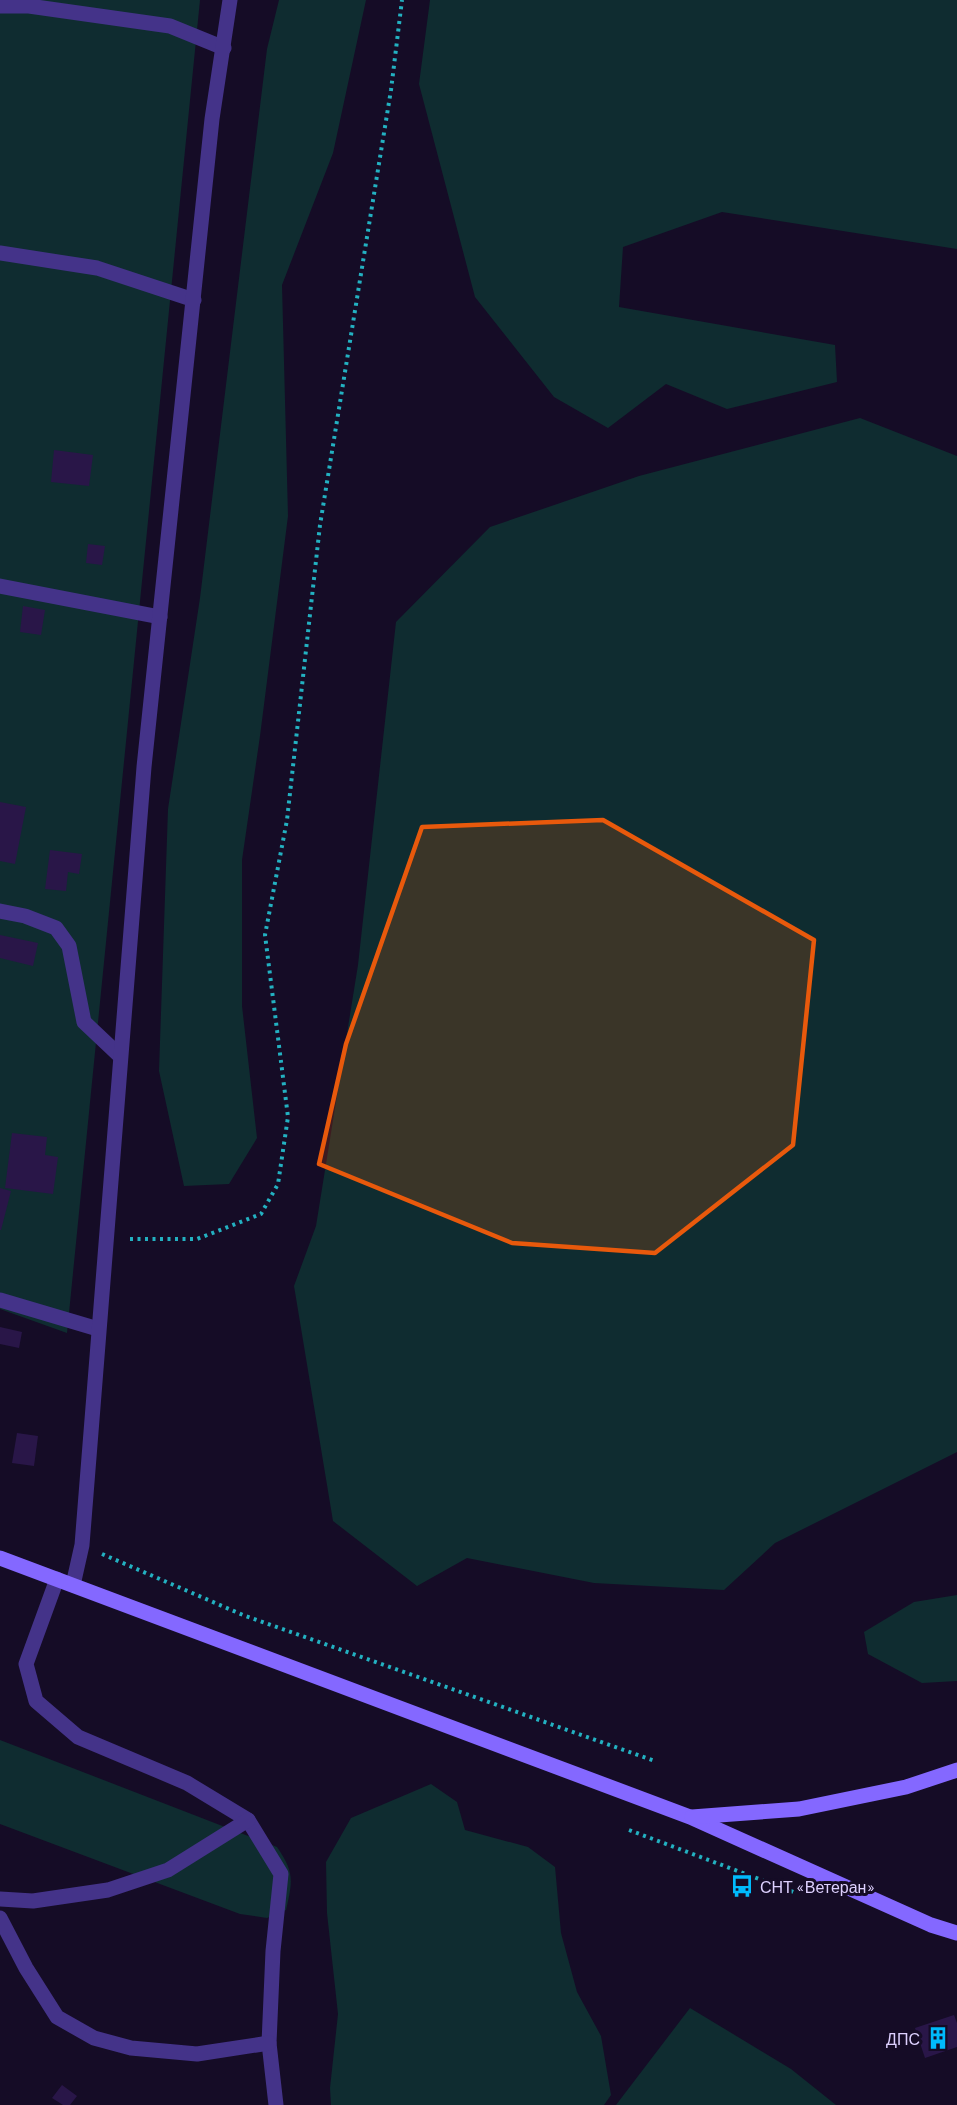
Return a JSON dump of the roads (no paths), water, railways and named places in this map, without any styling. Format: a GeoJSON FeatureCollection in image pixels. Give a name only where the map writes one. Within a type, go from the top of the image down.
{"type":"FeatureCollection","features":[{"type":"Feature","properties":{"kind":"main road"},"geometry":{"type":"LineString","coordinates":[[0,1558],[690,1817],[931,1925],[957,1933]]}},
{"type":"Feature","properties":{"kind":"main road"},"geometry":{"type":"LineString","coordinates":[[690,1817],[799,1809],[906,1787],[957,1770]]}},
{"type":"Feature","properties":{"kind":"lane"},"geometry":{"type":"LineString","coordinates":[[73,1585],[82,1545],[144,767],[212,119],[230,0]]}},
{"type":"Feature","properties":{"kind":"lane"},"geometry":{"type":"LineString","coordinates":[[0,6],[29,6],[170,26],[224,48]]}},
{"type":"Feature","properties":{"kind":"lane"},"geometry":{"type":"LineString","coordinates":[[0,253],[97,268],[194,300]]}},
{"type":"Feature","properties":{"kind":"lane"},"geometry":{"type":"LineString","coordinates":[[0,586],[160,617]]}},
{"type":"Feature","properties":{"kind":"lane"},"geometry":{"type":"LineString","coordinates":[[0,911],[25,916],[56,928],[69,946],[84,1022],[120,1056]]}},
{"type":"Feature","properties":{"kind":"lane"},"geometry":{"type":"LineString","coordinates":[[0,1299],[98,1329]]}},
{"type":"Feature","properties":{"kind":"lane"},"geometry":{"type":"LineString","coordinates":[[57,1579],[26,1664],[36,1701],[78,1737],[187,1783],[248,1820],[281,1874],[273,1952],[269,2043],[276,2105]]}},
{"type":"Feature","properties":{"kind":"lane"},"geometry":{"type":"LineString","coordinates":[[0,1899],[33,1901],[108,1890],[168,1870],[248,1820]]}},
{"type":"Feature","properties":{"kind":"lane"},"geometry":{"type":"LineString","coordinates":[[0,1918],[26,1968],[57,2017],[94,2038],[131,2048],[197,2054],[269,2043]]}},
{"type":"Feature","properties":{"kind":"place","name":"СНТ «Ветеран»"},"geometry":{"type":"Point","coordinates":[742,1886]}},
{"type":"Feature","properties":{"kind":"place","name":"ДПС"},"geometry":{"type":"Point","coordinates":[938,2038]}}]}
